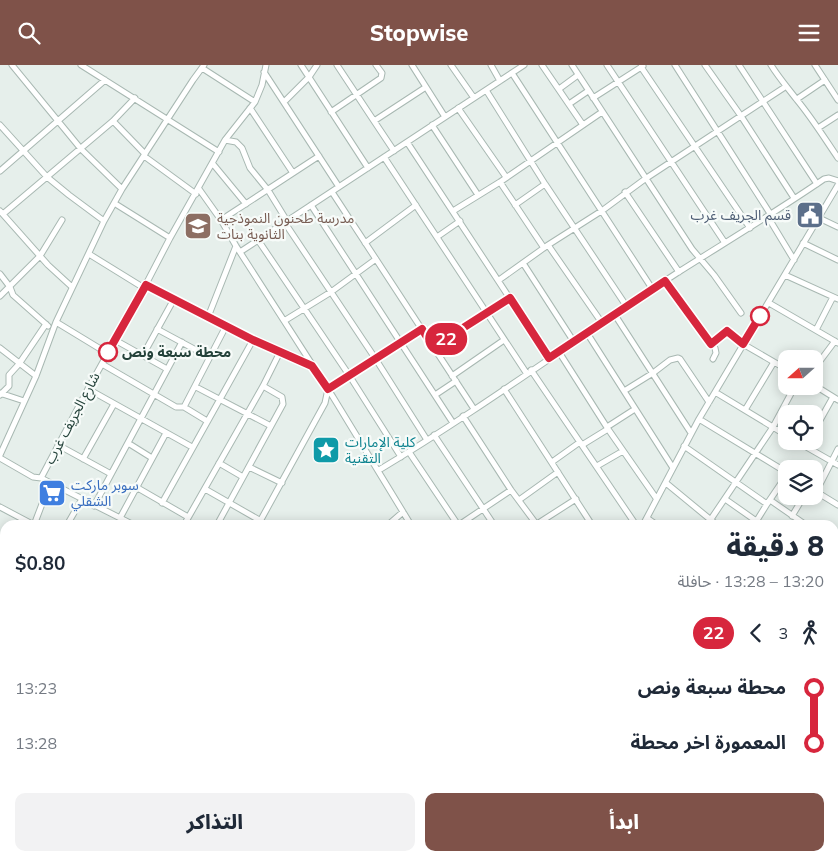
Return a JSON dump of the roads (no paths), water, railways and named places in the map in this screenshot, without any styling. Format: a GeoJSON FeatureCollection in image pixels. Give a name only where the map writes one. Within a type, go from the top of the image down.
{"type":"FeatureCollection","features":[{"type":"Feature","properties":{"kind":"street"},"geometry":{"type":"LineString","coordinates":[[12,65],[81,149],[122,189]]}},
{"type":"Feature","properties":{"kind":"street"},"geometry":{"type":"LineString","coordinates":[[81,65],[168,118],[219,152]]}},
{"type":"Feature","properties":{"kind":"street","name":"شارع الجريف غرب"},"geometry":{"type":"LineString","coordinates":[[124,520],[41,478],[107,353],[225,140],[255,101],[262,85],[266,65]]}},
{"type":"Feature","properties":{"kind":"street"},"geometry":{"type":"LineString","coordinates":[[300,65],[368,168]]}},
{"type":"Feature","properties":{"kind":"street"},"geometry":{"type":"LineString","coordinates":[[284,102],[309,77],[317,65]]}},
{"type":"Feature","properties":{"kind":"street"},"geometry":{"type":"LineString","coordinates":[[337,65],[394,151]]}},
{"type":"Feature","properties":{"kind":"street"},"geometry":{"type":"LineString","coordinates":[[331,112],[381,78],[382,73],[376,65]]}},
{"type":"Feature","properties":{"kind":"street"},"geometry":{"type":"LineString","coordinates":[[412,65],[445,117]]}},
{"type":"Feature","properties":{"kind":"street"},"geometry":{"type":"LineString","coordinates":[[452,65],[474,98]]}},
{"type":"Feature","properties":{"kind":"street"},"geometry":{"type":"LineString","coordinates":[[491,65],[500,81]]}},
{"type":"Feature","properties":{"kind":"street"},"geometry":{"type":"LineString","coordinates":[[240,252],[524,65]]}},
{"type":"Feature","properties":{"kind":"street"},"geometry":{"type":"LineString","coordinates":[[542,65],[583,125]]}},
{"type":"Feature","properties":{"kind":"street"},"geometry":{"type":"LineString","coordinates":[[572,65],[692,249],[742,313]]}},
{"type":"Feature","properties":{"kind":"street"},"geometry":{"type":"LineString","coordinates":[[607,65],[726,243]]}},
{"type":"Feature","properties":{"kind":"street"},"geometry":{"type":"LineString","coordinates":[[675,65],[770,216],[794,260]]}},
{"type":"Feature","properties":{"kind":"street"},"geometry":{"type":"LineString","coordinates":[[705,65],[741,116],[794,198]]}},
{"type":"Feature","properties":{"kind":"street"},"geometry":{"type":"LineString","coordinates":[[738,65],[816,184]]}},
{"type":"Feature","properties":{"kind":"street"},"geometry":{"type":"LineString","coordinates":[[771,65],[785,87],[797,99],[838,158]]}},
{"type":"Feature","properties":{"kind":"street"},"geometry":{"type":"LineString","coordinates":[[815,65],[838,100]]}},
{"type":"Feature","properties":{"kind":"street"},"geometry":{"type":"LineString","coordinates":[[41,478],[31,476],[0,454],[36,376],[56,322],[114,203],[203,66],[255,101]]}},
{"type":"Feature","properties":{"kind":"street"},"geometry":{"type":"LineString","coordinates":[[593,98],[642,66],[750,228]]}},
{"type":"Feature","properties":{"kind":"street"},"geometry":{"type":"LineString","coordinates":[[264,72],[339,187]]}},
{"type":"Feature","properties":{"kind":"street"},"geometry":{"type":"LineString","coordinates":[[512,73],[653,290]]}},
{"type":"Feature","properties":{"kind":"street"},"geometry":{"type":"LineString","coordinates":[[559,89],[578,75]]}},
{"type":"Feature","properties":{"kind":"street"},"geometry":{"type":"LineString","coordinates":[[797,99],[825,79]]}},
{"type":"Feature","properties":{"kind":"street"},"geometry":{"type":"LineString","coordinates":[[0,171],[105,80]]}},
{"type":"Feature","properties":{"kind":"street"},"geometry":{"type":"LineString","coordinates":[[374,121],[426,87]]}},
{"type":"Feature","properties":{"kind":"street"},"geometry":{"type":"LineString","coordinates":[[499,280],[645,179],[785,87]]}},
{"type":"Feature","properties":{"kind":"street"},"geometry":{"type":"LineString","coordinates":[[486,90],[545,184],[628,307]]}},
{"type":"Feature","properties":{"kind":"street"},"geometry":{"type":"LineString","coordinates":[[569,104],[588,91]]}},
{"type":"Feature","properties":{"kind":"street"},"geometry":{"type":"LineString","coordinates":[[72,287],[2,215],[113,121],[135,98]]}},
{"type":"Feature","properties":{"kind":"street"},"geometry":{"type":"LineString","coordinates":[[250,108],[293,173]]}},
{"type":"Feature","properties":{"kind":"street"},"geometry":{"type":"LineString","coordinates":[[458,108],[506,177]]}},
{"type":"Feature","properties":{"kind":"street"},"geometry":{"type":"LineString","coordinates":[[453,211],[500,182],[602,112]]}},
{"type":"Feature","properties":{"kind":"street"},"geometry":{"type":"LineString","coordinates":[[818,128],[838,115]]}},
{"type":"Feature","properties":{"kind":"street"},"geometry":{"type":"LineString","coordinates":[[113,121],[145,155],[198,191],[221,221],[379,470],[408,520]]}},
{"type":"Feature","properties":{"kind":"street"},"geometry":{"type":"LineString","coordinates":[[0,125],[48,177],[104,221]]}},
{"type":"Feature","properties":{"kind":"street"},"geometry":{"type":"LineString","coordinates":[[432,125],[478,195]]}},
{"type":"Feature","properties":{"kind":"street"},"geometry":{"type":"LineString","coordinates":[[225,140],[236,142],[242,148],[250,168],[268,190],[286,222],[427,439]]}},
{"type":"Feature","properties":{"kind":"street"},"geometry":{"type":"LineString","coordinates":[[407,142],[549,358]]}},
{"type":"Feature","properties":{"kind":"street"},"geometry":{"type":"LineString","coordinates":[[221,221],[319,156]]}},
{"type":"Feature","properties":{"kind":"street"},"geometry":{"type":"LineString","coordinates":[[384,157],[504,340],[581,444],[633,520]]}},
{"type":"Feature","properties":{"kind":"street"},"geometry":{"type":"LineString","coordinates":[[213,164],[246,204]]}},
{"type":"Feature","properties":{"kind":"street"},"geometry":{"type":"LineString","coordinates":[[379,470],[409,452],[700,258],[770,216],[816,184],[827,178],[838,183],[691,433],[647,519]]}},
{"type":"Feature","properties":{"kind":"street"},"geometry":{"type":"LineString","coordinates":[[500,182],[602,323]]}},
{"type":"Feature","properties":{"kind":"street"},"geometry":{"type":"LineString","coordinates":[[515,205],[545,184]]}},
{"type":"Feature","properties":{"kind":"street"},"geometry":{"type":"LineString","coordinates":[[332,192],[474,409]]}},
{"type":"Feature","properties":{"kind":"street"},"geometry":{"type":"LineString","coordinates":[[626,192],[679,272]]}},
{"type":"Feature","properties":{"kind":"street"},"geometry":{"type":"LineString","coordinates":[[114,203],[170,238]]}},
{"type":"Feature","properties":{"kind":"street"},"geometry":{"type":"LineString","coordinates":[[311,205],[452,423]]}},
{"type":"Feature","properties":{"kind":"street"},"geometry":{"type":"LineString","coordinates":[[366,243],[416,205]]}},
{"type":"Feature","properties":{"kind":"street"},"geometry":{"type":"LineString","coordinates":[[819,218],[838,227]]}},
{"type":"Feature","properties":{"kind":"street"},"geometry":{"type":"LineString","coordinates":[[0,296],[40,256],[62,220]]}},
{"type":"Feature","properties":{"kind":"street"},"geometry":{"type":"LineString","coordinates":[[437,237],[460,221]]}},
{"type":"Feature","properties":{"kind":"street"},"geometry":{"type":"LineString","coordinates":[[258,240],[349,375],[401,457]]}},
{"type":"Feature","properties":{"kind":"street"},"geometry":{"type":"LineString","coordinates":[[803,243],[838,260]]}},
{"type":"Feature","properties":{"kind":"street"},"geometry":{"type":"LineString","coordinates":[[208,317],[236,247]]}},
{"type":"Feature","properties":{"kind":"street"},"geometry":{"type":"LineString","coordinates":[[88,254],[145,287],[174,299],[253,340],[312,366]]}},
{"type":"Feature","properties":{"kind":"street"},"geometry":{"type":"LineString","coordinates":[[284,321],[331,292],[376,259]]}},
{"type":"Feature","properties":{"kind":"street"},"geometry":{"type":"LineString","coordinates":[[523,263],[574,342]]}},
{"type":"Feature","properties":{"kind":"street"},"geometry":{"type":"LineString","coordinates":[[0,274],[14,295],[53,329]]}},
{"type":"Feature","properties":{"kind":"street"},"geometry":{"type":"LineString","coordinates":[[785,275],[836,298],[816,330]]}},
{"type":"Feature","properties":{"kind":"street"},"geometry":{"type":"LineString","coordinates":[[665,281],[711,344],[716,353],[713,359]]}},
{"type":"Feature","properties":{"kind":"street"},"geometry":{"type":"LineString","coordinates":[[433,347],[510,298]]}},
{"type":"Feature","properties":{"kind":"street"},"geometry":{"type":"LineString","coordinates":[[143,355],[174,299]]}},
{"type":"Feature","properties":{"kind":"street"},"geometry":{"type":"LineString","coordinates":[[769,303],[837,342],[823,358]]}},
{"type":"Feature","properties":{"kind":"street"},"geometry":{"type":"LineString","coordinates":[[615,315],[691,433]]}},
{"type":"Feature","properties":{"kind":"street"},"geometry":{"type":"LineString","coordinates":[[56,322],[107,353]]}},
{"type":"Feature","properties":{"kind":"street"},"geometry":{"type":"LineString","coordinates":[[0,394],[9,386],[9,375],[19,364],[46,324]]}},
{"type":"Feature","properties":{"kind":"street"},"geometry":{"type":"LineString","coordinates":[[184,407],[226,326]]}},
{"type":"Feature","properties":{"kind":"street"},"geometry":{"type":"LineString","coordinates":[[157,329],[209,357]]}},
{"type":"Feature","properties":{"kind":"street"},"geometry":{"type":"LineString","coordinates":[[262,520],[325,403],[328,389],[375,357],[422,329]]}},
{"type":"Feature","properties":{"kind":"street"},"geometry":{"type":"LineString","coordinates":[[711,344],[727,331],[743,344],[778,364]]}},
{"type":"Feature","properties":{"kind":"street"},"geometry":{"type":"LineString","coordinates":[[587,333],[673,468]]}},
{"type":"Feature","properties":{"kind":"street"},"geometry":{"type":"LineString","coordinates":[[115,340],[168,369]]}},
{"type":"Feature","properties":{"kind":"street"},"geometry":{"type":"LineString","coordinates":[[162,503],[253,340]]}},
{"type":"Feature","properties":{"kind":"street"},"geometry":{"type":"LineString","coordinates":[[452,376],[504,340]]}},
{"type":"Feature","properties":{"kind":"street"},"geometry":{"type":"LineString","coordinates":[[94,505],[182,342]]}},
{"type":"Feature","properties":{"kind":"street"},"geometry":{"type":"LineString","coordinates":[[0,348],[36,376]]}},
{"type":"Feature","properties":{"kind":"street"},"geometry":{"type":"LineString","coordinates":[[186,520],[263,386],[280,352]]}},
{"type":"Feature","properties":{"kind":"street"},"geometry":{"type":"LineString","coordinates":[[558,352],[656,499]]}},
{"type":"Feature","properties":{"kind":"street"},"geometry":{"type":"LineString","coordinates":[[624,391],[670,360],[678,358],[709,402]]}},
{"type":"Feature","properties":{"kind":"street"},"geometry":{"type":"LineString","coordinates":[[745,410],[774,362]]}},
{"type":"Feature","properties":{"kind":"street"},"geometry":{"type":"LineString","coordinates":[[102,364],[176,407],[184,407],[207,421]]}},
{"type":"Feature","properties":{"kind":"street"},"geometry":{"type":"LineString","coordinates":[[435,395],[456,381]]}},
{"type":"Feature","properties":{"kind":"street"},"geometry":{"type":"LineString","coordinates":[[220,520],[283,401],[282,397],[263,386]]}},
{"type":"Feature","properties":{"kind":"street"},"geometry":{"type":"LineString","coordinates":[[196,387],[271,426]]}},
{"type":"Feature","properties":{"kind":"street"},"geometry":{"type":"LineString","coordinates":[[88,389],[192,447]]}},
{"type":"Feature","properties":{"kind":"street"},"geometry":{"type":"LineString","coordinates":[[504,389],[589,520]]}},
{"type":"Feature","properties":{"kind":"street"},"geometry":{"type":"LineString","coordinates":[[823,390],[836,398],[823,418]]}},
{"type":"Feature","properties":{"kind":"street"},"geometry":{"type":"LineString","coordinates":[[715,391],[778,430]]}},
{"type":"Feature","properties":{"kind":"street"},"geometry":{"type":"LineString","coordinates":[[0,394],[24,401]]}},
{"type":"Feature","properties":{"kind":"street"},"geometry":{"type":"LineString","coordinates":[[711,520],[756,454],[790,395]]}},
{"type":"Feature","properties":{"kind":"street"},"geometry":{"type":"LineString","coordinates":[[83,459],[114,404]]}},
{"type":"Feature","properties":{"kind":"street"},"geometry":{"type":"LineString","coordinates":[[552,462],[635,409]]}},
{"type":"Feature","properties":{"kind":"street"},"geometry":{"type":"LineString","coordinates":[[463,416],[511,490],[533,520]]}},
{"type":"Feature","properties":{"kind":"street"},"geometry":{"type":"LineString","coordinates":[[699,419],[778,467]]}},
{"type":"Feature","properties":{"kind":"street"},"geometry":{"type":"LineString","coordinates":[[120,518],[166,433]]}},
{"type":"Feature","properties":{"kind":"street"},"geometry":{"type":"LineString","coordinates":[[434,435],[491,520]]}},
{"type":"Feature","properties":{"kind":"street"},"geometry":{"type":"LineString","coordinates":[[128,443],[152,457]]}},
{"type":"Feature","properties":{"kind":"street"},"geometry":{"type":"LineString","coordinates":[[58,445],[111,474]]}},
{"type":"Feature","properties":{"kind":"street"},"geometry":{"type":"LineString","coordinates":[[684,446],[736,482],[798,520]]}},
{"type":"Feature","properties":{"kind":"street"},"geometry":{"type":"LineString","coordinates":[[823,477],[838,449]]}},
{"type":"Feature","properties":{"kind":"street"},"geometry":{"type":"LineString","coordinates":[[815,450],[838,465]]}},
{"type":"Feature","properties":{"kind":"street"},"geometry":{"type":"LineString","coordinates":[[596,467],[623,451]]}},
{"type":"Feature","properties":{"kind":"street"},"geometry":{"type":"LineString","coordinates":[[409,452],[455,520]]}},
{"type":"Feature","properties":{"kind":"street"},"geometry":{"type":"LineString","coordinates":[[219,463],[243,477]]}},
{"type":"Feature","properties":{"kind":"street"},"geometry":{"type":"LineString","coordinates":[[249,467],[282,483]]}},
{"type":"Feature","properties":{"kind":"street"},"geometry":{"type":"LineString","coordinates":[[519,500],[558,472]]}},
{"type":"Feature","properties":{"kind":"street"},"geometry":{"type":"LineString","coordinates":[[36,520],[50,483]]}},
{"type":"Feature","properties":{"kind":"street"},"geometry":{"type":"LineString","coordinates":[[666,483],[706,520]]}},
{"type":"Feature","properties":{"kind":"street"},"geometry":{"type":"LineString","coordinates":[[136,487],[188,517]]}},
{"type":"Feature","properties":{"kind":"street"},"geometry":{"type":"LineString","coordinates":[[760,520],[768,502],[778,488]]}},
{"type":"Feature","properties":{"kind":"street"},"geometry":{"type":"LineString","coordinates":[[205,489],[230,502],[256,520]]}},
{"type":"Feature","properties":{"kind":"street"},"geometry":{"type":"LineString","coordinates":[[466,520],[511,490]]}},
{"type":"Feature","properties":{"kind":"street"},"geometry":{"type":"LineString","coordinates":[[823,496],[838,505]]}},
{"type":"Feature","properties":{"kind":"street"},"geometry":{"type":"LineString","coordinates":[[70,520],[82,499]]}},
{"type":"Feature","properties":{"kind":"street"},"geometry":{"type":"LineString","coordinates":[[544,520],[576,499]]}},
{"type":"Feature","properties":{"kind":"street"},"geometry":{"type":"LineString","coordinates":[[724,499],[753,520]]}},
{"type":"Feature","properties":{"kind":"street"},"geometry":{"type":"LineString","coordinates":[[792,516],[799,505]]}},
{"type":"Feature","properties":{"kind":"street"},"geometry":{"type":"LineString","coordinates":[[0,507],[25,520]]}},
{"type":"Feature","properties":{"kind":"street"},"geometry":{"type":"LineString","coordinates":[[393,520],[402,512]]}},
{"type":"Feature","properties":{"kind":"place","name":"قسم الجريف غرب"},"geometry":{"type":"Point","coordinates":[810,215]}},
{"type":"Feature","properties":{"kind":"place","name":"مدرسة طحنون النموذجية الثانوية بنات"},"geometry":{"type":"Point","coordinates":[198,226]}},
{"type":"Feature","properties":{"kind":"place","name":"محطة سبعة ونص"},"geometry":{"type":"Point","coordinates":[108,352]}},
{"type":"Feature","properties":{"kind":"place","name":"كلية الإمارات التقنية"},"geometry":{"type":"Point","coordinates":[326,450]}},
{"type":"Feature","properties":{"kind":"place","name":"سوبر ماركت الشقلي"},"geometry":{"type":"Point","coordinates":[52,493]}}]}
